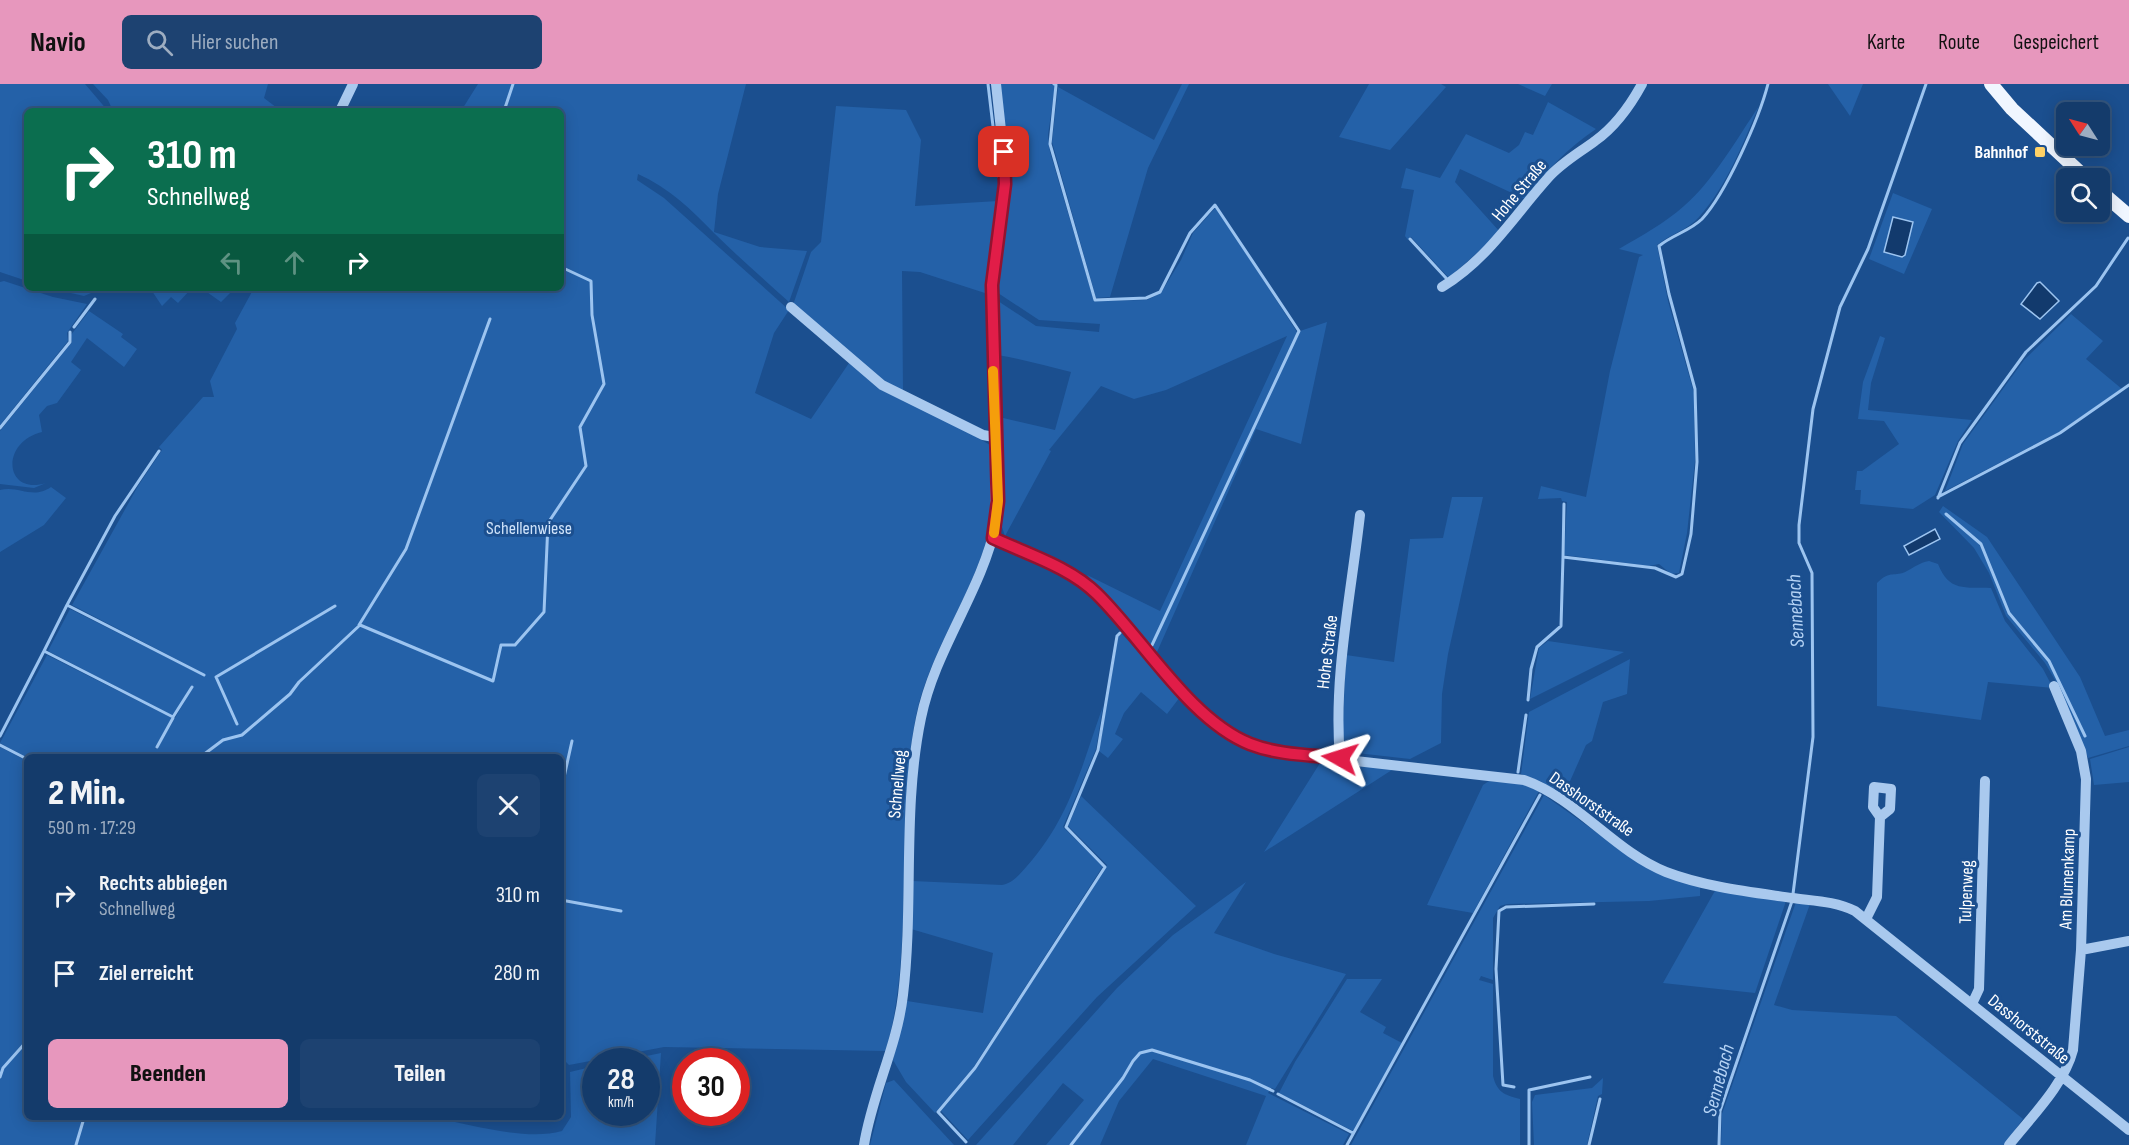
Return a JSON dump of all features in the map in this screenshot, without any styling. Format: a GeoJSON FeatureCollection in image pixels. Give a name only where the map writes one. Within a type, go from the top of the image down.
{"type":"FeatureCollection","features":[{"type":"Feature","properties":{"kind":"main road"},"geometry":{"type":"LineString","coordinates":[[1991,84],[2012,109],[2075,168]]}},
{"type":"Feature","properties":{"kind":"main road"},"geometry":{"type":"LineString","coordinates":[[2110,200],[2129,216]]}},
{"type":"Feature","properties":{"kind":"street"},"geometry":{"type":"LineString","coordinates":[[341,108],[353,84]]}},
{"type":"Feature","properties":{"kind":"street","name":"Schnellweg"},"geometry":{"type":"LineString","coordinates":[[864,1145],[903,997],[910,821],[920,719],[939,658],[993,538],[998,501],[994,437],[992,285],[1005,167],[996,84]]}},
{"type":"Feature","properties":{"kind":"street","name":"Hohe Straße"},"geometry":{"type":"LineString","coordinates":[[1442,287],[1468,270],[1494,244],[1549,177],[1610,129],[1632,102],[1642,84]]}},
{"type":"Feature","properties":{"kind":"street"},"geometry":{"type":"LineString","coordinates":[[791,307],[882,385],[983,435],[994,437]]}},
{"type":"Feature","properties":{"kind":"street","name":"Hohe Straße"},"geometry":{"type":"LineString","coordinates":[[1340,758],[1338,692],[1360,515]]}},
{"type":"Feature","properties":{"kind":"street","name":"Dasshorststraße"},"geometry":{"type":"LineString","coordinates":[[993,538],[1074,576],[1097,594],[1200,710],[1222,730],[1252,745],[1276,752],[1524,780],[1544,789],[1659,869],[1704,882],[1834,903],[1866,919],[2129,1130]]}},
{"type":"Feature","properties":{"kind":"street","name":"Am Blumenkamp"},"geometry":{"type":"LineString","coordinates":[[2009,1145],[2062,1076],[2070,1063],[2073,1050],[2081,950],[2086,779],[2081,751],[2054,686]]}},
{"type":"Feature","properties":{"kind":"street","name":"Tulpenweg"},"geometry":{"type":"LineString","coordinates":[[1972,1004],[1979,989],[1985,781]]}},
{"type":"Feature","properties":{"kind":"street"},"geometry":{"type":"LineString","coordinates":[[1866,919],[1877,897],[1880,817]]}},
{"type":"Feature","properties":{"kind":"street"},"geometry":{"type":"LineString","coordinates":[[2081,950],[2129,941]]}},
{"type":"Feature","properties":{"kind":"green space"},"geometry":{"type":"Polygon","coordinates":[[[0,84],[85,84],[105,108],[24,108],[24,280],[0,272],[0,84]]]}},
{"type":"Feature","properties":{"kind":"green space"},"geometry":{"type":"Polygon","coordinates":[[[93,84],[268,84],[264,98],[277,108],[112,108],[108,100],[93,84]]]}},
{"type":"Feature","properties":{"kind":"green space","name":"Schellenwiese"},"geometry":{"type":"Polygon","coordinates":[[[478,84],[746,84],[718,194],[714,232],[760,247],[807,251],[789,302],[679,200],[638,174],[637,180],[664,198],[789,310],[774,333],[755,393],[811,419],[849,363],[990,445],[993,496],[990,526],[974,575],[931,667],[916,716],[906,800],[900,968],[895,1010],[886,1051],[664,1047],[582,1048],[582,1063],[569,1065],[564,1060],[564,754],[24,754],[24,756],[0,743],[47,655],[172,718],[155,748],[157,749],[193,687],[191,686],[173,716],[48,651],[70,609],[200,674],[201,672],[72,605],[138,486],[162,450],[159,447],[203,397],[214,397],[210,381],[237,329],[235,323],[252,291],[564,291],[564,108],[463,108],[478,84]]]}},
{"type":"Feature","properties":{"kind":"green space"},"geometry":{"type":"Polygon","coordinates":[[[1000,84],[1051,84],[1055,86],[1048,135],[1050,152],[1094,301],[1147,300],[1161,293],[1181,260],[1193,233],[1216,207],[1297,332],[1327,322],[1301,444],[1256,429],[1157,652],[1087,575],[1160,611],[1287,336],[1166,390],[1134,399],[1101,386],[1049,450],[1051,451],[1005,536],[1001,524],[999,417],[1055,430],[1071,372],[997,355],[998,301],[1036,326],[1099,332],[1100,324],[1039,320],[998,293],[1010,167],[1000,84]]]}},
{"type":"Feature","properties":{"kind":"green space"},"geometry":{"type":"Polygon","coordinates":[[[1182,84],[1189,84],[1148,168],[1110,297],[1096,298],[1052,142],[1058,87],[1154,140],[1182,84]]]}},
{"type":"Feature","properties":{"kind":"green space"},"geometry":{"type":"Polygon","coordinates":[[[1369,84],[1441,84],[1446,87],[1390,150],[1339,137],[1369,84]]]}},
{"type":"Feature","properties":{"kind":"green space"},"geometry":{"type":"Polygon","coordinates":[[[1518,84],[1552,84],[1545,96],[1518,84]]]}},
{"type":"Feature","properties":{"kind":"green space"},"geometry":{"type":"Polygon","coordinates":[[[1828,84],[1863,84],[1850,116],[1828,84]]]}},
{"type":"Feature","properties":{"kind":"green space"},"geometry":{"type":"Polygon","coordinates":[[[1548,102],[1596,129],[1558,161],[1525,199],[1460,169],[1455,182],[1500,232],[1449,278],[1411,237],[1408,240],[1405,236],[1414,190],[1401,188],[1406,168],[1440,178],[1466,134],[1509,153],[1519,145],[1525,132],[1533,135],[1548,102]]]}},
{"type":"Feature","properties":{"kind":"green space"},"geometry":{"type":"Polygon","coordinates":[[[836,106],[906,110],[921,140],[915,206],[998,201],[988,294],[920,272],[902,271],[903,393],[884,383],[793,305],[811,252],[821,242],[836,106]]]}},
{"type":"Feature","properties":{"kind":"green space"},"geometry":{"type":"Polygon","coordinates":[[[1759,106],[1734,164],[1709,205],[1690,225],[1657,245],[1668,301],[1694,393],[1695,461],[1687,533],[1679,573],[1671,574],[1659,564],[1649,566],[1564,555],[1567,502],[1562,501],[1561,498],[1538,499],[1541,486],[1586,497],[1610,371],[1639,257],[1643,255],[1619,249],[1669,218],[1695,196],[1759,106]]]}},
{"type":"Feature","properties":{"kind":"green space"},"geometry":{"type":"Polygon","coordinates":[[[1893,193],[1932,209],[1904,274],[1869,259],[1893,193]]]}},
{"type":"Feature","properties":{"kind":"green space"},"geometry":{"type":"Polygon","coordinates":[[[4,281],[24,288],[24,291],[35,291],[87,304],[67,333],[68,341],[0,425],[0,282],[4,281]]]}},
{"type":"Feature","properties":{"kind":"green space"},"geometry":{"type":"Polygon","coordinates":[[[62,291],[96,291],[84,296],[62,291]]]}},
{"type":"Feature","properties":{"kind":"green space"},"geometry":{"type":"Polygon","coordinates":[[[152,291],[189,291],[178,303],[171,297],[162,306],[152,291]]]}},
{"type":"Feature","properties":{"kind":"green space"},"geometry":{"type":"Polygon","coordinates":[[[205,291],[232,291],[221,302],[205,291]]]}},
{"type":"Feature","properties":{"kind":"green space"},"geometry":{"type":"Polygon","coordinates":[[[89,311],[123,334],[121,337],[137,349],[124,367],[87,338],[71,362],[81,370],[57,403],[47,406],[39,415],[42,432],[28,438],[19,446],[14,456],[12,466],[15,475],[22,482],[32,485],[46,483],[34,488],[0,484],[0,431],[72,342],[71,335],[89,311]]]}},
{"type":"Feature","properties":{"kind":"green space"},"geometry":{"type":"Polygon","coordinates":[[[2071,314],[2103,341],[2086,359],[2122,389],[2059,432],[1945,491],[1963,444],[2024,360],[2071,314]]]}},
{"type":"Feature","properties":{"kind":"green space"},"geometry":{"type":"Polygon","coordinates":[[[1880,336],[1885,338],[1871,383],[1868,410],[1972,420],[1958,441],[1935,495],[1913,509],[1860,504],[1861,490],[1855,490],[1857,471],[1862,471],[1899,444],[1884,421],[1858,419],[1863,382],[1880,336]]]}},
{"type":"Feature","properties":{"kind":"green space"},"geometry":{"type":"Polygon","coordinates":[[[51,487],[66,498],[44,525],[0,552],[0,490],[38,492],[51,487]]]}},
{"type":"Feature","properties":{"kind":"green space"},"geometry":{"type":"Polygon","coordinates":[[[1452,497],[1483,497],[1448,654],[1442,694],[1441,743],[1410,759],[1348,752],[1342,742],[1346,655],[1394,662],[1410,539],[1443,538],[1452,497]]]}},
{"type":"Feature","properties":{"kind":"green space"},"geometry":{"type":"Polygon","coordinates":[[[1943,506],[1987,537],[2080,677],[2105,736],[2129,730],[2129,746],[2088,758],[2058,685],[2045,663],[2006,616],[1989,573],[1974,548],[1939,512],[1943,506]]]}},
{"type":"Feature","properties":{"kind":"green space"},"geometry":{"type":"Polygon","coordinates":[[[1929,561],[1938,564],[1942,573],[1953,584],[1991,588],[2005,621],[2043,669],[2053,688],[1988,682],[1981,720],[1877,706],[1877,583],[1886,576],[1903,573],[1929,561]]]}},
{"type":"Feature","properties":{"kind":"green space"},"geometry":{"type":"Polygon","coordinates":[[[1122,634],[1180,697],[1167,714],[1141,692],[1124,713],[1115,734],[1123,739],[1108,758],[1099,751],[1118,636],[1122,634]]]}},
{"type":"Feature","properties":{"kind":"green space"},"geometry":{"type":"Polygon","coordinates":[[[1548,641],[1624,652],[1530,699],[1539,648],[1548,641]]]}},
{"type":"Feature","properties":{"kind":"green space"},"geometry":{"type":"Polygon","coordinates":[[[1630,659],[1627,694],[1603,702],[1592,741],[1586,745],[1563,797],[1542,782],[1521,774],[1529,712],[1630,659]]]}},
{"type":"Feature","properties":{"kind":"green space"},"geometry":{"type":"Polygon","coordinates":[[[1103,706],[1096,749],[1063,827],[1103,866],[973,1068],[935,1113],[906,1082],[893,1060],[907,1001],[983,1013],[993,953],[911,929],[912,881],[1002,885],[1016,878],[1042,848],[1064,810],[1081,770],[1103,706]]]}},
{"type":"Feature","properties":{"kind":"green space"},"geometry":{"type":"Polygon","coordinates":[[[0,747],[24,759],[24,1120],[446,1120],[499,1131],[548,1134],[562,1131],[571,1117],[570,1072],[582,1069],[582,1126],[656,1126],[655,1145],[0,1145],[0,747]]]}},
{"type":"Feature","properties":{"kind":"green space"},"geometry":{"type":"Polygon","coordinates":[[[2129,747],[2129,782],[2094,785],[2090,759],[2129,747]]]}},
{"type":"Feature","properties":{"kind":"green space"},"geometry":{"type":"Polygon","coordinates":[[[1320,763],[1395,768],[1264,852],[1320,763]]]}},
{"type":"Feature","properties":{"kind":"green space"},"geometry":{"type":"Polygon","coordinates":[[[1489,781],[1522,784],[1539,791],[1473,913],[1427,905],[1483,785],[1489,781]]]}},
{"type":"Feature","properties":{"kind":"green space"},"geometry":{"type":"Polygon","coordinates":[[[1544,795],[1637,861],[1700,887],[1700,896],[1649,901],[1500,906],[1493,918],[1493,980],[1481,976],[1479,980],[1493,984],[1493,1076],[1502,1092],[1520,1099],[1520,1145],[1351,1145],[1544,795]]]}},
{"type":"Feature","properties":{"kind":"green space"},"geometry":{"type":"Polygon","coordinates":[[[1081,796],[1196,906],[1097,997],[968,1140],[941,1111],[976,1069],[1107,865],[1068,826],[1081,796]]]}},
{"type":"Feature","properties":{"kind":"green space"},"geometry":{"type":"Polygon","coordinates":[[[1246,882],[1214,933],[1274,954],[1346,974],[1275,1089],[1271,1088],[1268,1093],[1349,1134],[1343,1145],[1246,1145],[1266,1096],[1153,1059],[1119,1101],[1100,1145],[1046,1145],[1084,1100],[1063,1083],[1013,1145],[976,1145],[1117,988],[1173,935],[1246,882]]]}},
{"type":"Feature","properties":{"kind":"green space"},"geometry":{"type":"Polygon","coordinates":[[[1716,889],[1786,901],[1755,993],[1663,983],[1716,889]]]}},
{"type":"Feature","properties":{"kind":"green space"},"geometry":{"type":"Polygon","coordinates":[[[1796,902],[1810,904],[1774,1005],[1792,1010],[1896,1016],[2023,1119],[2004,1145],[1721,1145],[1722,1114],[1796,902]]]}},
{"type":"Feature","properties":{"kind":"green space"},"geometry":{"type":"Polygon","coordinates":[[[1347,979],[1382,979],[1360,1012],[1386,1027],[1383,1033],[1402,1043],[1353,1131],[1279,1093],[1295,1062],[1347,979]]]}},
{"type":"Feature","properties":{"kind":"green space"},"geometry":{"type":"Polygon","coordinates":[[[1603,1078],[1602,1094],[1598,1096],[1587,1145],[1534,1145],[1532,1102],[1535,1095],[1592,1088],[1603,1078]]]}},
{"type":"Feature","properties":{"kind":"green space"},"geometry":{"type":"Polygon","coordinates":[[[894,1080],[954,1145],[870,1145],[886,1083],[894,1080]]]}},
{"type":"Feature","properties":{"kind":"shaded area"},"geometry":{"type":"Polygon","coordinates":[[[1893,217],[1913,222],[1905,255],[1902,257],[1884,252],[1893,217]]]}},
{"type":"Feature","properties":{"kind":"shaded area"},"geometry":{"type":"Polygon","coordinates":[[[2040,282],[2059,301],[2040,319],[2021,304],[2040,282]]]}},
{"type":"Feature","properties":{"kind":"shaded area"},"geometry":{"type":"Polygon","coordinates":[[[1935,529],[1940,539],[1909,555],[1904,546],[1935,529]]]}},
{"type":"Feature","properties":{"kind":"waterway"},"geometry":{"type":"LineString","coordinates":[[505,108],[513,84]]}},
{"type":"Feature","properties":{"kind":"waterway"},"geometry":{"type":"LineString","coordinates":[[988,84],[999,177]]}},
{"type":"Feature","properties":{"kind":"waterway"},"geometry":{"type":"LineString","coordinates":[[1054,84],[1056,85],[1050,144],[1095,300],[1146,298],[1160,292],[1190,233],[1215,205],[1299,331],[1152,645]]}},
{"type":"Feature","properties":{"kind":"waterway"},"geometry":{"type":"LineString","coordinates":[[1528,700],[1531,669],[1537,647],[1561,626],[1563,557],[1655,568],[1676,577],[1682,574],[1691,534],[1697,462],[1695,389],[1669,294],[1659,246],[1697,223],[1711,207],[1741,155],[1768,84]]}},
{"type":"Feature","properties":{"kind":"waterway","name":"Sennebach"},"geometry":{"type":"LineString","coordinates":[[1793,894],[1813,737],[1812,573],[1799,543],[1799,525],[1813,409],[1840,307],[1868,249],[1926,84]]}},
{"type":"Feature","properties":{"kind":"waterway"},"geometry":{"type":"LineString","coordinates":[[1938,498],[1960,443],[2026,352],[2096,286],[2128,238]]}},
{"type":"Feature","properties":{"kind":"waterway"},"geometry":{"type":"LineString","coordinates":[[1410,239],[1446,278]]}},
{"type":"Feature","properties":{"kind":"waterway"},"geometry":{"type":"LineString","coordinates":[[204,754],[223,740],[242,735],[290,694],[299,682],[360,625],[493,681],[501,645],[515,645],[544,612],[548,523],[586,466],[580,427],[604,384],[592,315],[591,281],[564,268]]}},
{"type":"Feature","properties":{"kind":"waterway"},"geometry":{"type":"LineString","coordinates":[[74,327],[95,299]]}},
{"type":"Feature","properties":{"kind":"waterway"},"geometry":{"type":"LineString","coordinates":[[359,625],[406,549],[490,319]]}},
{"type":"Feature","properties":{"kind":"waterway"},"geometry":{"type":"LineString","coordinates":[[0,428],[70,342],[70,332]]}},
{"type":"Feature","properties":{"kind":"waterway"},"geometry":{"type":"LineString","coordinates":[[1938,497],[2060,433],[2129,385]]}},
{"type":"Feature","properties":{"kind":"waterway"},"geometry":{"type":"LineString","coordinates":[[67,605],[115,516],[159,451]]}},
{"type":"Feature","properties":{"kind":"waterway"},"geometry":{"type":"LineString","coordinates":[[1563,557],[1564,504]]}},
{"type":"Feature","properties":{"kind":"waterway"},"geometry":{"type":"LineString","coordinates":[[1946,514],[1981,544],[2009,613],[2049,661],[2085,736]]}},
{"type":"Feature","properties":{"kind":"waterway"},"geometry":{"type":"LineString","coordinates":[[44,651],[67,605],[204,675]]}},
{"type":"Feature","properties":{"kind":"waterway"},"geometry":{"type":"LineString","coordinates":[[237,724],[216,677],[335,606]]}},
{"type":"Feature","properties":{"kind":"waterway"},"geometry":{"type":"LineString","coordinates":[[966,1142],[938,1112],[975,1068],[1105,867],[1066,827],[1098,750],[1117,636],[1120,633]]}},
{"type":"Feature","properties":{"kind":"waterway"},"geometry":{"type":"LineString","coordinates":[[0,736],[44,651],[173,717],[192,687]]}},
{"type":"Feature","properties":{"kind":"waterway"},"geometry":{"type":"LineString","coordinates":[[1518,772],[1526,715]]}},
{"type":"Feature","properties":{"kind":"waterway"},"geometry":{"type":"LineString","coordinates":[[157,747],[173,718]]}},
{"type":"Feature","properties":{"kind":"waterway"},"geometry":{"type":"LineString","coordinates":[[564,777],[572,741]]}},
{"type":"Feature","properties":{"kind":"waterway"},"geometry":{"type":"LineString","coordinates":[[0,745],[24,757]]}},
{"type":"Feature","properties":{"kind":"waterway"},"geometry":{"type":"LineString","coordinates":[[1347,1145],[1540,795]]}},
{"type":"Feature","properties":{"kind":"waterway"},"geometry":{"type":"LineString","coordinates":[[564,901],[621,911]]}},
{"type":"Feature","properties":{"kind":"waterway","name":"Sennebach"},"geometry":{"type":"LineString","coordinates":[[1719,1145],[1720,1111],[1792,901]]}},
{"type":"Feature","properties":{"kind":"waterway"},"geometry":{"type":"LineString","coordinates":[[1514,1087],[1503,1085],[1496,969],[1499,911],[1506,907],[1594,904]]}},
{"type":"Feature","properties":{"kind":"waterway"},"geometry":{"type":"LineString","coordinates":[[0,1077],[3,1068],[24,1044]]}},
{"type":"Feature","properties":{"kind":"waterway"},"geometry":{"type":"LineString","coordinates":[[1071,1145],[1140,1053],[1152,1050],[1250,1080],[1273,1091]]}},
{"type":"Feature","properties":{"kind":"waterway"},"geometry":{"type":"LineString","coordinates":[[1529,1145],[1529,1090],[1590,1077]]}},
{"type":"Feature","properties":{"kind":"waterway"},"geometry":{"type":"LineString","coordinates":[[1278,1094],[1353,1133]]}},
{"type":"Feature","properties":{"kind":"waterway"},"geometry":{"type":"LineString","coordinates":[[1589,1145],[1600,1099]]}},
{"type":"Feature","properties":{"kind":"waterway"},"geometry":{"type":"LineString","coordinates":[[76,1145],[83,1120]]}},
{"type":"Feature","properties":{"kind":"slow traffic"},"geometry":{"type":"LineString","coordinates":[[993,371],[998,501],[994,533]]}},
{"type":"Feature","properties":{"kind":"place","name":"Bahnhof"},"geometry":{"type":"Point","coordinates":[2040,152]}},
{"type":"Feature","properties":{"kind":"route"},"geometry":{"type":"LineString","coordinates":[[1004,152],[1005,184],[992,285],[998,501],[993,538],[1074,576],[1097,594],[1200,710],[1222,730],[1252,745],[1276,752],[1340,758]]}}]}
